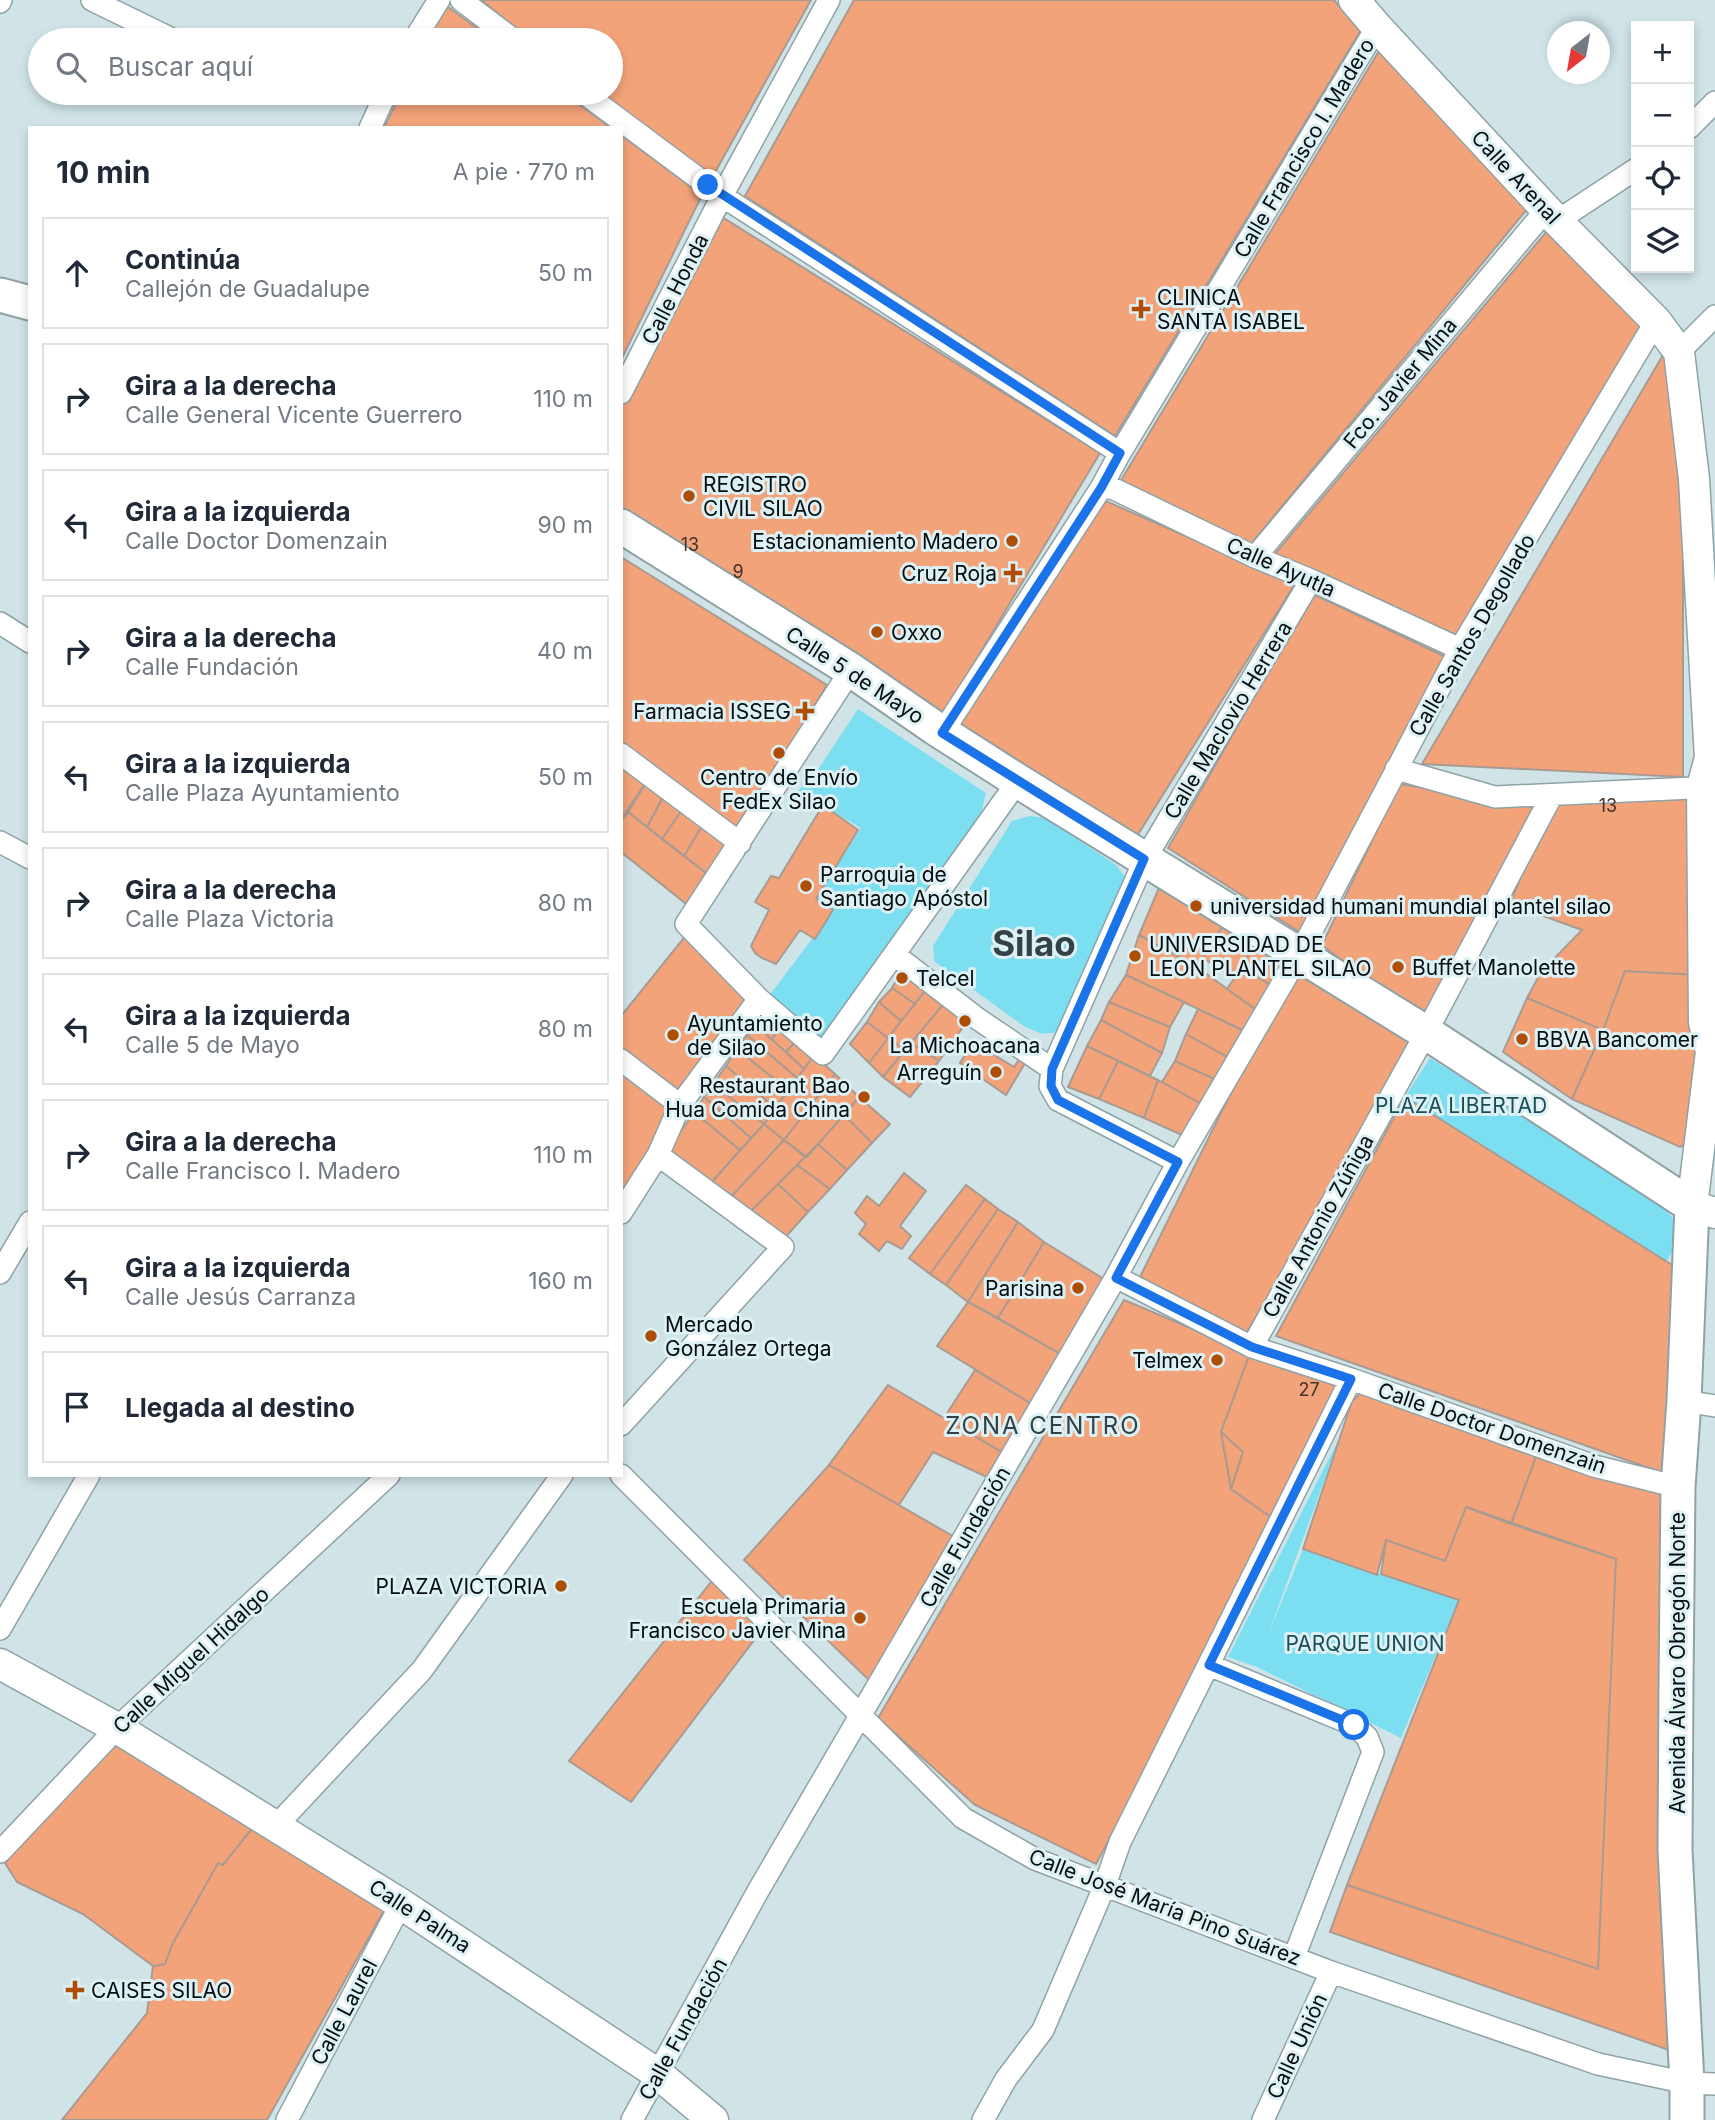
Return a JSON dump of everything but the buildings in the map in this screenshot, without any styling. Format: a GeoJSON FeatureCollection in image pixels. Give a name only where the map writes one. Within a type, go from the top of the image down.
{"type":"FeatureCollection","features":[{"type":"Feature","properties":{"kind":"main road"},"geometry":{"type":"LineString","coordinates":[[0,295],[28,302]]}},
{"type":"Feature","properties":{"kind":"main road","name":"Calle 5 de Mayo"},"geometry":{"type":"LineString","coordinates":[[623,527],[851,670],[942,733],[1426,1033],[1703,1210]]}},
{"type":"Feature","properties":{"kind":"main road","name":"Avenida Álvaro Obregón Norte"},"geometry":{"type":"LineString","coordinates":[[1687,2120],[1701,2084],[1675,1850],[1678,1488],[1700,1403],[1703,1210]]}},
{"type":"Feature","properties":{"kind":"street"},"geometry":{"type":"LineString","coordinates":[[92,0],[149,28]]}},
{"type":"Feature","properties":{"kind":"street"},"geometry":{"type":"LineString","coordinates":[[422,28],[439,0]]}},
{"type":"Feature","properties":{"kind":"street"},"geometry":{"type":"LineString","coordinates":[[461,0],[498,28]]}},
{"type":"Feature","properties":{"kind":"street","name":"Calle Honda"},"geometry":{"type":"LineString","coordinates":[[623,389],[722,196],[829,0]]}},
{"type":"Feature","properties":{"kind":"street","name":"Calle Arenal"},"geometry":{"type":"LineString","coordinates":[[1354,0],[1551,216],[1657,321],[1679,352]]}},
{"type":"Feature","properties":{"kind":"street","name":"Calle Francisco I. Madero"},"geometry":{"type":"LineString","coordinates":[[942,733],[1101,488],[1377,27]]}},
{"type":"Feature","properties":{"kind":"street"},"geometry":{"type":"LineString","coordinates":[[1694,123],[1715,102]]}},
{"type":"Feature","properties":{"kind":"street"},"geometry":{"type":"LineString","coordinates":[[371,126],[381,105]]}},
{"type":"Feature","properties":{"kind":"street"},"geometry":{"type":"LineString","coordinates":[[600,105],[722,196],[1120,453]]}},
{"type":"Feature","properties":{"kind":"street","name":"Fco. Javier Mina"},"geometry":{"type":"LineString","coordinates":[[1255,557],[1551,216],[1631,172]]}},
{"type":"Feature","properties":{"kind":"street"},"geometry":{"type":"LineString","coordinates":[[1703,1210],[1713,1048],[1704,1022],[1711,775],[1704,481],[1679,352],[1715,316]]}},
{"type":"Feature","properties":{"kind":"street","name":"Calle Santos Degollado"},"geometry":{"type":"LineString","coordinates":[[1299,955],[1460,649],[1657,321]]}},
{"type":"Feature","properties":{"kind":"street","name":"Calle Ayutla"},"geometry":{"type":"LineString","coordinates":[[1101,488],[1112,488],[1255,557],[1460,649]]}},
{"type":"Feature","properties":{"kind":"street","name":"Calle Maclovio Herrera"},"geometry":{"type":"LineString","coordinates":[[1052,1069],[1144,859],[1311,580]]}},
{"type":"Feature","properties":{"kind":"street"},"geometry":{"type":"LineString","coordinates":[[0,623],[28,641]]}},
{"type":"Feature","properties":{"kind":"street"},"geometry":{"type":"LineString","coordinates":[[851,670],[686,924],[759,999],[823,1054],[1018,781]]}},
{"type":"Feature","properties":{"kind":"street"},"geometry":{"type":"LineString","coordinates":[[623,755],[740,843]]}},
{"type":"Feature","properties":{"kind":"street"},"geometry":{"type":"LineString","coordinates":[[1396,769],[1495,797],[1552,795],[1711,775]]}},
{"type":"Feature","properties":{"kind":"street","name":"Calle Antonio Zúñiga"},"geometry":{"type":"LineString","coordinates":[[1252,1347],[1426,1033],[1552,795]]}},
{"type":"Feature","properties":{"kind":"street"},"geometry":{"type":"LineString","coordinates":[[0,842],[28,857]]}},
{"type":"Feature","properties":{"kind":"street"},"geometry":{"type":"LineString","coordinates":[[895,955],[978,1019],[1052,1069],[1051,1086],[1058,1100],[1178,1162]]}},
{"type":"Feature","properties":{"kind":"street","name":"Calle Fundación"},"geometry":{"type":"LineString","coordinates":[[632,2120],[758,1891],[1116,1278],[1178,1162],[1299,955]]}},
{"type":"Feature","properties":{"kind":"street"},"geometry":{"type":"LineString","coordinates":[[623,1210],[658,1155],[680,1105],[759,999]]}},
{"type":"Feature","properties":{"kind":"street"},"geometry":{"type":"LineString","coordinates":[[623,1062],[680,1105]]}},
{"type":"Feature","properties":{"kind":"street"},"geometry":{"type":"LineString","coordinates":[[623,1423],[783,1247],[658,1155]]}},
{"type":"Feature","properties":{"kind":"street"},"geometry":{"type":"LineString","coordinates":[[0,1273],[28,1225]]}},
{"type":"Feature","properties":{"kind":"street","name":"Calle Doctor Domenzain"},"geometry":{"type":"LineString","coordinates":[[1116,1278],[1252,1347],[1351,1379],[1594,1466],[1678,1488]]}},
{"type":"Feature","properties":{"kind":"street"},"geometry":{"type":"LineString","coordinates":[[983,2120],[1006,2079],[1043,2030],[1105,1885],[1120,1842],[1351,1379]]}},
{"type":"Feature","properties":{"kind":"street"},"geometry":{"type":"LineString","coordinates":[[0,1629],[88,1477]]}},
{"type":"Feature","properties":{"kind":"street","name":"Calle Miguel Hidalgo"},"geometry":{"type":"LineString","coordinates":[[0,1852],[117,1727],[387,1477]]}},
{"type":"Feature","properties":{"kind":"street"},"geometry":{"type":"LineString","coordinates":[[276,1826],[422,1670],[561,1477]]}},
{"type":"Feature","properties":{"kind":"street","name":"Calle José María Pino Suárez"},"geometry":{"type":"LineString","coordinates":[[623,1477],[963,1818],[1035,1859],[1331,1972],[1598,2064],[1701,2084]]}},
{"type":"Feature","properties":{"kind":"street","name":"Calle Palma"},"geometry":{"type":"LineString","coordinates":[[0,1664],[117,1727],[401,1904],[658,2074],[713,2120]]}},
{"type":"Feature","properties":{"kind":"street"},"geometry":{"type":"LineString","coordinates":[[1209,1665],[1354,1725],[1367,1737],[1373,1752],[1294,1958]]}},
{"type":"Feature","properties":{"kind":"street","name":"Calle Laurel"},"geometry":{"type":"LineString","coordinates":[[287,2120],[401,1904]]}},
{"type":"Feature","properties":{"kind":"street","name":"Calle Unión"},"geometry":{"type":"LineString","coordinates":[[1264,2120],[1331,1972]]}},
{"type":"Feature","properties":{"kind":"green space"},"geometry":{"type":"Polygon","coordinates":[[[858,709],[986,793],[979,822],[820,1043],[769,996],[833,911],[816,899],[861,828],[798,791],[819,768],[858,709]]]}},
{"type":"Feature","properties":{"kind":"green space"},"geometry":{"type":"Polygon","coordinates":[[[1029,816],[1045,818],[1116,865],[1126,878],[1059,1032],[1042,1034],[1025,1027],[934,961],[933,946],[1012,821],[1029,816]]]}},
{"type":"Feature","properties":{"kind":"green space","name":"PLAZA LIBERTAD"},"geometry":{"type":"Polygon","coordinates":[[[1430,1058],[1657,1201],[1673,1218],[1677,1244],[1666,1262],[1405,1097],[1430,1058]]]}},
{"type":"Feature","properties":{"kind":"green space","name":"PARQUE UNION"},"geometry":{"type":"Polygon","coordinates":[[[1340,1437],[1268,1635],[1303,1549],[1459,1600],[1401,1738],[1257,1667],[1228,1657],[1340,1437]]]}},
{"type":"Feature","properties":{"kind":"place","name":"CLINICA SANTA ISABEL"},"geometry":{"type":"Point","coordinates":[1141,309]}},
{"type":"Feature","properties":{"kind":"place","name":"REGISTRO CIVIL SILAO"},"geometry":{"type":"Point","coordinates":[689,496]}},
{"type":"Feature","properties":{"kind":"place","name":"Estacionamiento Madero"},"geometry":{"type":"Point","coordinates":[1012,541]}},
{"type":"Feature","properties":{"kind":"place","name":"Cruz Roja"},"geometry":{"type":"Point","coordinates":[1013,573]}},
{"type":"Feature","properties":{"kind":"place","name":"Oxxo"},"geometry":{"type":"Point","coordinates":[877,632]}},
{"type":"Feature","properties":{"kind":"place","name":"Farmacia ISSEG"},"geometry":{"type":"Point","coordinates":[805,711]}},
{"type":"Feature","properties":{"kind":"place","name":"Centro de Envío FedEx Silao"},"geometry":{"type":"Point","coordinates":[779,753]}},
{"type":"Feature","properties":{"kind":"place","name":"Parroquia de Santiago Apóstol"},"geometry":{"type":"Point","coordinates":[806,886]}},
{"type":"Feature","properties":{"kind":"place","name":"universidad humani mundial plantel silao"},"geometry":{"type":"Point","coordinates":[1196,906]}},
{"type":"Feature","properties":{"kind":"place","name":"UNIVERSIDAD DE LEON PLANTEL SILAO"},"geometry":{"type":"Point","coordinates":[1135,956]}},
{"type":"Feature","properties":{"kind":"place","name":"Buffet Manolette"},"geometry":{"type":"Point","coordinates":[1398,967]}},
{"type":"Feature","properties":{"kind":"place","name":"Telcel"},"geometry":{"type":"Point","coordinates":[902,978]}},
{"type":"Feature","properties":{"kind":"place","name":"La Michoacana"},"geometry":{"type":"Point","coordinates":[965,1021]}},
{"type":"Feature","properties":{"kind":"place","name":"Ayuntamiento de Silao"},"geometry":{"type":"Point","coordinates":[673,1035]}},
{"type":"Feature","properties":{"kind":"place","name":"BBVA Bancomer"},"geometry":{"type":"Point","coordinates":[1522,1039]}},
{"type":"Feature","properties":{"kind":"place","name":"Arreguín"},"geometry":{"type":"Point","coordinates":[996,1072]}},
{"type":"Feature","properties":{"kind":"place","name":"Restaurant Bao Hua Comida China"},"geometry":{"type":"Point","coordinates":[864,1097]}},
{"type":"Feature","properties":{"kind":"place","name":"Parisina"},"geometry":{"type":"Point","coordinates":[1078,1288]}},
{"type":"Feature","properties":{"kind":"place","name":"Mercado González Ortega"},"geometry":{"type":"Point","coordinates":[651,1336]}},
{"type":"Feature","properties":{"kind":"place","name":"Telmex"},"geometry":{"type":"Point","coordinates":[1217,1360]}},
{"type":"Feature","properties":{"kind":"place","name":"PLAZA VICTORIA"},"geometry":{"type":"Point","coordinates":[561,1586]}},
{"type":"Feature","properties":{"kind":"place","name":"Escuela Primaria Francisco Javier Mina"},"geometry":{"type":"Point","coordinates":[860,1618]}},
{"type":"Feature","properties":{"kind":"place","name":"CAISES SILAO"},"geometry":{"type":"Point","coordinates":[75,1990]}},
{"type":"Feature","properties":{"kind":"district","name":"Silao"},"geometry":{"type":"Point","coordinates":[1034,943]}},
{"type":"Feature","properties":{"kind":"district","name":"ZONA CENTRO"},"geometry":{"type":"Point","coordinates":[1043,1425]}},
{"type":"Feature","properties":{"kind":"route"},"geometry":{"type":"LineString","coordinates":[[708,185],[1120,453],[1101,488],[942,733],[1144,859],[1052,1069],[1051,1086],[1058,1100],[1178,1162],[1116,1278],[1252,1347],[1351,1379],[1209,1665],[1354,1725]]}}]}
